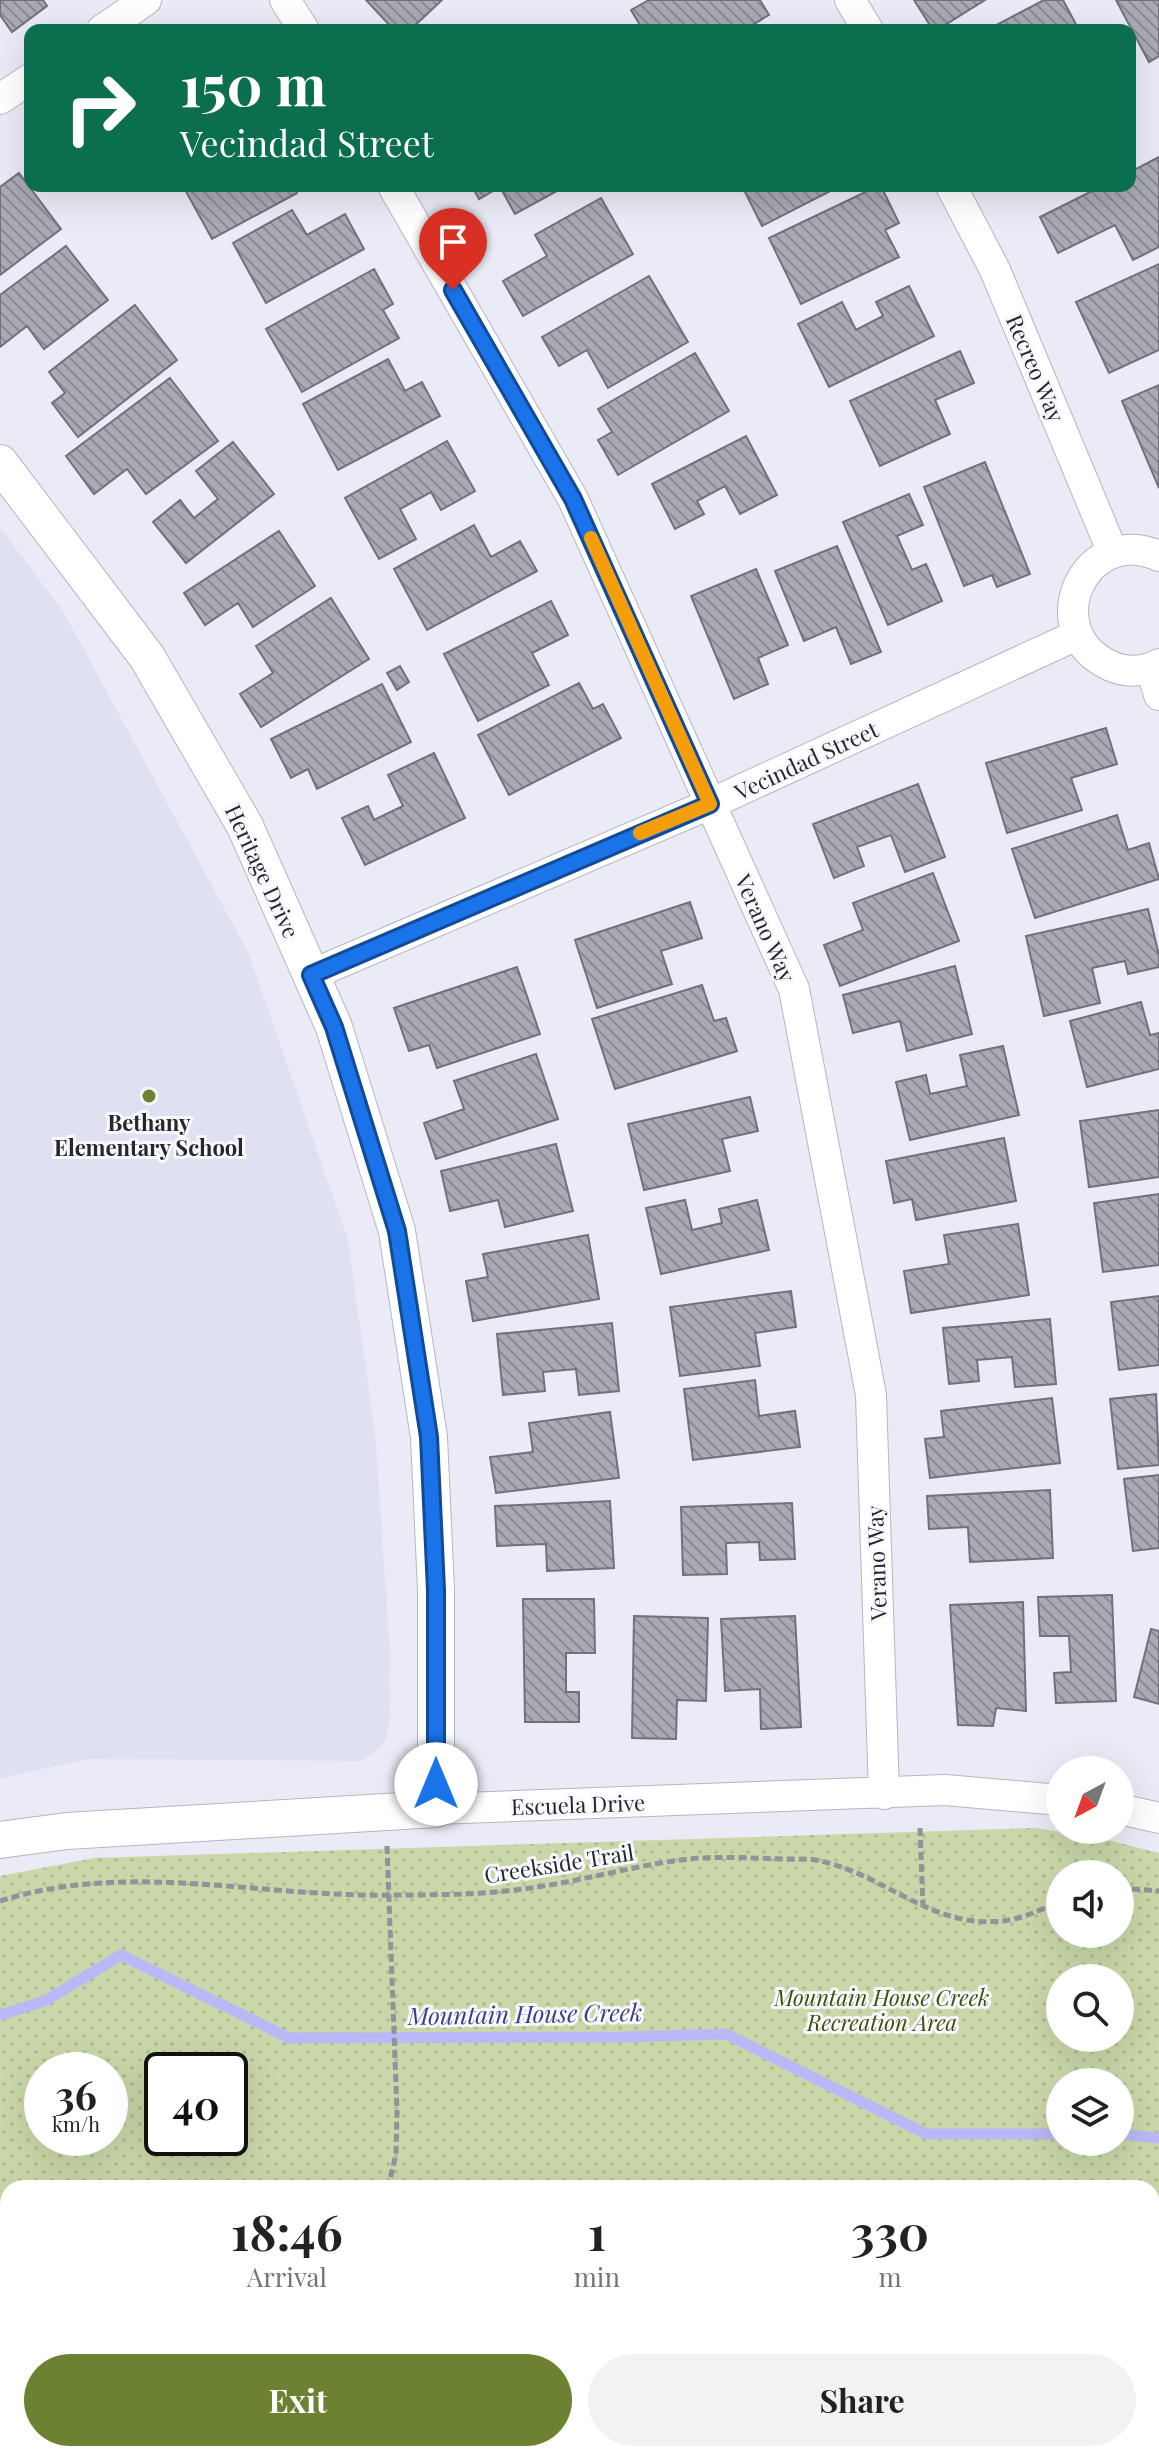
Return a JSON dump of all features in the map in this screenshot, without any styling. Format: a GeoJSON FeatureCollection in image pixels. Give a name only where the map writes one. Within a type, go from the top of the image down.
{"type":"FeatureCollection","features":[{"type":"Feature","properties":{"kind":"street"},"geometry":{"type":"LineString","coordinates":[[111,24],[146,0]]}},
{"type":"Feature","properties":{"kind":"street"},"geometry":{"type":"LineString","coordinates":[[285,0],[300,24]]}},
{"type":"Feature","properties":{"kind":"street"},"geometry":{"type":"LineString","coordinates":[[850,0],[864,24]]}},
{"type":"Feature","properties":{"kind":"street"},"geometry":{"type":"LineString","coordinates":[[0,99],[24,83]]}},
{"type":"Feature","properties":{"kind":"street","name":"Verano Way"},"geometry":{"type":"LineString","coordinates":[[396,192],[573,499],[794,989],[871,1395],[884,1794]]}},
{"type":"Feature","properties":{"kind":"street","name":"Recreo Way"},"geometry":{"type":"LineString","coordinates":[[954,192],[995,270],[1113,553]]}},
{"type":"Feature","properties":{"kind":"street","name":"Heritage Drive"},"geometry":{"type":"LineString","coordinates":[[0,463],[147,657],[245,826],[334,1027],[397,1231],[429,1437],[436,1590],[436,1809]]}},
{"type":"Feature","properties":{"kind":"street"},"geometry":{"type":"LineString","coordinates":[[1156,676],[1116,669],[1100,662],[1077,635],[1072,615],[1074,595],[1082,577],[1095,562],[1113,553],[1130,550],[1148,551],[1159,556]]}},
{"type":"Feature","properties":{"kind":"street","name":"Vecindad Street"},"geometry":{"type":"LineString","coordinates":[[311,975],[710,804],[1077,635]]}},
{"type":"Feature","properties":{"kind":"street","name":"Escuela Drive"},"geometry":{"type":"LineString","coordinates":[[0,1840],[67,1831],[436,1809],[945,1790],[1046,1799]]}},
{"type":"Feature","properties":{"kind":"street"},"geometry":{"type":"LineString","coordinates":[[1134,1812],[1159,1818]]}},
{"type":"Feature","properties":{"kind":"path"},"geometry":{"type":"LineString","coordinates":[[920,1828],[923,1907]]}},
{"type":"Feature","properties":{"kind":"path"},"geometry":{"type":"LineString","coordinates":[[387,1845],[397,2112],[396,2154],[390,2180]]}},
{"type":"Feature","properties":{"kind":"path","name":"Creekside Trail"},"geometry":{"type":"LineString","coordinates":[[0,1901],[56,1887],[112,1881],[179,1881],[252,1890],[390,1896],[513,1890],[691,1859],[809,1859],[827,1861],[862,1873],[923,1907],[955,1919],[990,1922],[1028,1915],[1046,1907]]}},
{"type":"Feature","properties":{"kind":"path"},"geometry":{"type":"LineString","coordinates":[[1134,1889],[1159,1891]]}},
{"type":"Feature","properties":{"kind":"shaded area","name":"Bethany Elementary School"},"geometry":{"type":"Polygon","coordinates":[[[0,528],[63,611],[248,952],[348,1240],[375,1434],[389,1637],[390,1716],[386,1739],[376,1751],[361,1761],[89,1759],[0,1778],[0,528]]]}},
{"type":"Feature","properties":{"kind":"green space","name":"Mountain House Creek Recreation Area"},"geometry":{"type":"Polygon","coordinates":[[[1035,1828],[1046,1830],[1046,1844],[1124,1844],[1159,1853],[1159,2180],[0,2180],[0,1876],[94,1858],[1035,1828]]]}},
{"type":"Feature","properties":{"kind":"building"},"geometry":{"type":"Polygon","coordinates":[[[0,0],[43,0],[47,6],[12,32],[0,15],[0,0]]]}},
{"type":"Feature","properties":{"kind":"building"},"geometry":{"type":"Polygon","coordinates":[[[366,0],[442,0],[416,24],[388,24],[366,0]]]}},
{"type":"Feature","properties":{"kind":"building"},"geometry":{"type":"Polygon","coordinates":[[[649,0],[760,0],[769,15],[754,24],[639,24],[631,10],[649,0]]]}},
{"type":"Feature","properties":{"kind":"building"},"geometry":{"type":"Polygon","coordinates":[[[914,0],[985,0],[947,24],[929,24],[914,0]]]}},
{"type":"Feature","properties":{"kind":"building"},"geometry":{"type":"Polygon","coordinates":[[[1044,0],[1063,0],[1076,24],[998,24],[1044,0]]]}},
{"type":"Feature","properties":{"kind":"building"},"geometry":{"type":"Polygon","coordinates":[[[1116,0],[1159,0],[1159,56],[1149,62],[1136,38],[1136,24],[1129,24],[1116,0]]]}},
{"type":"Feature","properties":{"kind":"building"},"geometry":{"type":"Polygon","coordinates":[[[1159,157],[1159,247],[1133,260],[1115,225],[1058,253],[1040,217],[1090,192],[1136,192],[1136,169],[1159,157]]]}},
{"type":"Feature","properties":{"kind":"building"},"geometry":{"type":"Polygon","coordinates":[[[19,173],[24,180],[24,192],[33,192],[61,229],[0,275],[0,187],[19,173]]]}},
{"type":"Feature","properties":{"kind":"building"},"geometry":{"type":"Polygon","coordinates":[[[186,192],[297,193],[212,239],[186,192]]]}},
{"type":"Feature","properties":{"kind":"building"},"geometry":{"type":"Polygon","coordinates":[[[475,192],[491,192],[479,199],[475,192]]]}},
{"type":"Feature","properties":{"kind":"building"},"geometry":{"type":"Polygon","coordinates":[[[503,192],[555,192],[515,214],[503,192]]]}},
{"type":"Feature","properties":{"kind":"building"},"geometry":{"type":"Polygon","coordinates":[[[745,192],[828,192],[762,226],[745,192]]]}},
{"type":"Feature","properties":{"kind":"building"},"geometry":{"type":"Polygon","coordinates":[[[865,192],[884,192],[899,223],[885,230],[899,257],[801,304],[769,238],[865,192]]]}},
{"type":"Feature","properties":{"kind":"building"},"geometry":{"type":"Polygon","coordinates":[[[601,198],[633,254],[523,316],[503,281],[547,256],[535,235],[601,198]]]}},
{"type":"Feature","properties":{"kind":"building"},"geometry":{"type":"Polygon","coordinates":[[[292,210],[307,235],[345,214],[364,249],[266,303],[233,243],[292,210]]]}},
{"type":"Feature","properties":{"kind":"building"},"geometry":{"type":"Polygon","coordinates":[[[66,246],[108,300],[44,349],[27,326],[0,347],[0,295],[66,246]]]}},
{"type":"Feature","properties":{"kind":"building"},"geometry":{"type":"Polygon","coordinates":[[[1159,264],[1159,350],[1109,373],[1076,302],[1159,264]]]}},
{"type":"Feature","properties":{"kind":"building"},"geometry":{"type":"Polygon","coordinates":[[[374,269],[393,304],[383,310],[399,338],[302,392],[266,329],[374,269]]]}},
{"type":"Feature","properties":{"kind":"building"},"geometry":{"type":"Polygon","coordinates":[[[649,276],[688,342],[608,388],[587,350],[559,366],[542,337],[649,276]]]}},
{"type":"Feature","properties":{"kind":"building"},"geometry":{"type":"Polygon","coordinates":[[[909,286],[934,336],[829,387],[798,324],[842,302],[856,330],[883,316],[876,302],[909,286]]]}},
{"type":"Feature","properties":{"kind":"building"},"geometry":{"type":"Polygon","coordinates":[[[135,305],[177,360],[78,437],[52,403],[65,393],[49,372],[135,305]]]}},
{"type":"Feature","properties":{"kind":"building"},"geometry":{"type":"Polygon","coordinates":[[[960,351],[974,383],[935,400],[950,434],[880,466],[850,401],[960,351]]]}},
{"type":"Feature","properties":{"kind":"building"},"geometry":{"type":"Polygon","coordinates":[[[695,353],[729,411],[618,475],[598,440],[612,432],[598,409],[695,353]]]}},
{"type":"Feature","properties":{"kind":"building"},"geometry":{"type":"Polygon","coordinates":[[[388,359],[405,391],[422,382],[440,416],[338,470],[303,404],[388,359]]]}},
{"type":"Feature","properties":{"kind":"building"},"geometry":{"type":"Polygon","coordinates":[[[170,378],[218,441],[146,494],[127,469],[94,494],[66,456],[170,378]]]}},
{"type":"Feature","properties":{"kind":"building"},"geometry":{"type":"Polygon","coordinates":[[[1159,385],[1159,488],[1122,401],[1159,385]]]}},
{"type":"Feature","properties":{"kind":"building"},"geometry":{"type":"Polygon","coordinates":[[[746,436],[777,495],[740,514],[725,486],[697,501],[704,514],[675,529],[652,484],[746,436]]]}},
{"type":"Feature","properties":{"kind":"building"},"geometry":{"type":"Polygon","coordinates":[[[447,441],[475,491],[441,510],[431,492],[400,509],[416,539],[379,559],[345,498],[447,441]]]}},
{"type":"Feature","properties":{"kind":"building"},"geometry":{"type":"Polygon","coordinates":[[[233,442],[274,494],[186,563],[153,522],[180,500],[194,518],[218,499],[196,471],[233,442]]]}},
{"type":"Feature","properties":{"kind":"building"},"geometry":{"type":"Polygon","coordinates":[[[985,462],[1030,574],[997,587],[992,575],[964,586],[924,487],[985,462]]]}},
{"type":"Feature","properties":{"kind":"building"},"geometry":{"type":"Polygon","coordinates":[[[909,494],[923,525],[897,536],[912,570],[926,564],[942,601],[888,625],[843,522],[909,494]]]}},
{"type":"Feature","properties":{"kind":"building"},"geometry":{"type":"Polygon","coordinates":[[[474,525],[491,557],[520,541],[537,571],[427,630],[394,569],[474,525]]]}},
{"type":"Feature","properties":{"kind":"building"},"geometry":{"type":"Polygon","coordinates":[[[279,531],[315,586],[253,627],[238,603],[205,625],[184,593],[279,531]]]}},
{"type":"Feature","properties":{"kind":"building"},"geometry":{"type":"Polygon","coordinates":[[[837,546],[881,652],[851,664],[836,627],[804,641],[775,571],[837,546]]]}},
{"type":"Feature","properties":{"kind":"building"},"geometry":{"type":"Polygon","coordinates":[[[756,569],[788,645],[758,658],[768,684],[734,699],[691,596],[756,569]]]}},
{"type":"Feature","properties":{"kind":"building"},"geometry":{"type":"Polygon","coordinates":[[[331,598],[369,659],[261,727],[240,694],[273,673],[256,646],[331,598]]]}},
{"type":"Feature","properties":{"kind":"building"},"geometry":{"type":"Polygon","coordinates":[[[551,601],[568,635],[532,653],[549,685],[478,721],[444,654],[551,601]]]}},
{"type":"Feature","properties":{"kind":"building"},"geometry":{"type":"Polygon","coordinates":[[[400,666],[409,682],[397,690],[387,673],[400,666]]]}},
{"type":"Feature","properties":{"kind":"building"},"geometry":{"type":"Polygon","coordinates":[[[579,683],[593,709],[603,704],[621,738],[509,795],[478,735],[579,683]]]}},
{"type":"Feature","properties":{"kind":"building"},"geometry":{"type":"Polygon","coordinates":[[[382,684],[411,742],[317,789],[308,769],[291,778],[271,739],[382,684]]]}},
{"type":"Feature","properties":{"kind":"building"},"geometry":{"type":"Polygon","coordinates":[[[1106,728],[1117,764],[1071,778],[1082,810],[1007,833],[986,763],[1106,728]]]}},
{"type":"Feature","properties":{"kind":"building"},"geometry":{"type":"Polygon","coordinates":[[[434,753],[465,818],[365,865],[342,818],[368,806],[374,820],[403,806],[388,775],[434,753]]]}},
{"type":"Feature","properties":{"kind":"building"},"geometry":{"type":"Polygon","coordinates":[[[918,784],[945,857],[905,872],[891,835],[857,847],[864,866],[834,878],[813,824],[918,784]]]}},
{"type":"Feature","properties":{"kind":"building"},"geometry":{"type":"Polygon","coordinates":[[[1117,815],[1128,850],[1149,843],[1159,879],[1035,918],[1012,849],[1117,815]]]}},
{"type":"Feature","properties":{"kind":"building"},"geometry":{"type":"Polygon","coordinates":[[[933,873],[959,941],[840,986],[824,945],[863,930],[853,903],[933,873]]]}},
{"type":"Feature","properties":{"kind":"building"},"geometry":{"type":"Polygon","coordinates":[[[690,902],[702,938],[661,951],[672,984],[597,1008],[575,940],[690,902]]]}},
{"type":"Feature","properties":{"kind":"building"},"geometry":{"type":"Polygon","coordinates":[[[1148,909],[1159,967],[1128,974],[1125,961],[1092,968],[1100,1003],[1044,1016],[1026,936],[1148,909]]]}},
{"type":"Feature","properties":{"kind":"building"},"geometry":{"type":"Polygon","coordinates":[[[955,966],[972,1034],[907,1051],[900,1021],[853,1033],[843,995],[955,966]]]}},
{"type":"Feature","properties":{"kind":"building"},"geometry":{"type":"Polygon","coordinates":[[[517,967],[540,1034],[437,1068],[429,1045],[409,1051],[394,1008],[517,967]]]}},
{"type":"Feature","properties":{"kind":"building"},"geometry":{"type":"Polygon","coordinates":[[[702,985],[714,1021],[726,1018],[737,1051],[615,1089],[592,1019],[702,985]]]}},
{"type":"Feature","properties":{"kind":"building"},"geometry":{"type":"Polygon","coordinates":[[[1141,1002],[1150,1035],[1159,1033],[1159,1069],[1087,1087],[1070,1021],[1141,1002]]]}},
{"type":"Feature","properties":{"kind":"building"},"geometry":{"type":"Polygon","coordinates":[[[1003,1046],[1019,1115],[910,1140],[896,1082],[926,1075],[930,1094],[967,1086],[960,1055],[1003,1046]]]}},
{"type":"Feature","properties":{"kind":"building"},"geometry":{"type":"Polygon","coordinates":[[[536,1054],[558,1119],[436,1159],[424,1123],[464,1109],[454,1081],[536,1054]]]}},
{"type":"Feature","properties":{"kind":"building"},"geometry":{"type":"Polygon","coordinates":[[[750,1097],[758,1131],[722,1139],[730,1171],[644,1190],[628,1124],[750,1097]]]}},
{"type":"Feature","properties":{"kind":"building"},"geometry":{"type":"Polygon","coordinates":[[[1159,1110],[1159,1177],[1089,1187],[1080,1121],[1159,1110]]]}},
{"type":"Feature","properties":{"kind":"building"},"geometry":{"type":"Polygon","coordinates":[[[1004,1138],[1016,1201],[916,1220],[912,1199],[894,1203],[886,1161],[1004,1138]]]}},
{"type":"Feature","properties":{"kind":"building"},"geometry":{"type":"Polygon","coordinates":[[[556,1144],[573,1211],[505,1227],[498,1200],[450,1211],[441,1171],[556,1144]]]}},
{"type":"Feature","properties":{"kind":"building"},"geometry":{"type":"Polygon","coordinates":[[[1159,1194],[1159,1265],[1103,1272],[1094,1203],[1159,1194]]]}},
{"type":"Feature","properties":{"kind":"building"},"geometry":{"type":"Polygon","coordinates":[[[685,1200],[692,1230],[722,1223],[719,1209],[757,1200],[769,1250],[661,1274],[646,1208],[685,1200]]]}},
{"type":"Feature","properties":{"kind":"building"},"geometry":{"type":"Polygon","coordinates":[[[1018,1224],[1029,1295],[911,1313],[904,1271],[949,1264],[944,1235],[1018,1224]]]}},
{"type":"Feature","properties":{"kind":"building"},"geometry":{"type":"Polygon","coordinates":[[[588,1235],[599,1299],[473,1321],[466,1281],[488,1277],[483,1254],[588,1235]]]}},
{"type":"Feature","properties":{"kind":"building"},"geometry":{"type":"Polygon","coordinates":[[[791,1291],[796,1327],[755,1333],[760,1366],[680,1376],[670,1307],[791,1291]]]}},
{"type":"Feature","properties":{"kind":"building"},"geometry":{"type":"Polygon","coordinates":[[[1159,1296],[1159,1365],[1119,1370],[1111,1302],[1159,1296]]]}},
{"type":"Feature","properties":{"kind":"building"},"geometry":{"type":"Polygon","coordinates":[[[1050,1319],[1056,1384],[1015,1387],[1012,1357],[977,1360],[979,1381],[949,1384],[943,1328],[1050,1319]]]}},
{"type":"Feature","properties":{"kind":"building"},"geometry":{"type":"Polygon","coordinates":[[[612,1323],[619,1391],[579,1395],[576,1369],[543,1372],[545,1391],[503,1395],[497,1334],[612,1323]]]}},
{"type":"Feature","properties":{"kind":"building"},"geometry":{"type":"Polygon","coordinates":[[[755,1380],[759,1416],[795,1411],[800,1447],[693,1460],[684,1389],[755,1380]]]}},
{"type":"Feature","properties":{"kind":"building"},"geometry":{"type":"Polygon","coordinates":[[[1156,1394],[1159,1465],[1118,1469],[1110,1399],[1156,1394]]]}},
{"type":"Feature","properties":{"kind":"building"},"geometry":{"type":"Polygon","coordinates":[[[1052,1398],[1060,1463],[930,1478],[925,1439],[944,1437],[941,1411],[1052,1398]]]}},
{"type":"Feature","properties":{"kind":"building"},"geometry":{"type":"Polygon","coordinates":[[[610,1412],[619,1478],[496,1493],[490,1457],[533,1452],[529,1423],[610,1412]]]}},
{"type":"Feature","properties":{"kind":"building"},"geometry":{"type":"Polygon","coordinates":[[[1159,1475],[1159,1548],[1133,1551],[1124,1479],[1159,1475]]]}},
{"type":"Feature","properties":{"kind":"building"},"geometry":{"type":"Polygon","coordinates":[[[1050,1490],[1053,1558],[970,1562],[968,1527],[929,1529],[927,1496],[1050,1490]]]}},
{"type":"Feature","properties":{"kind":"building"},"geometry":{"type":"Polygon","coordinates":[[[610,1501],[614,1568],[547,1571],[546,1544],[497,1546],[495,1506],[610,1501]]]}},
{"type":"Feature","properties":{"kind":"building"},"geometry":{"type":"Polygon","coordinates":[[[792,1503],[795,1559],[760,1560],[759,1542],[726,1543],[727,1574],[683,1575],[681,1507],[792,1503]]]}},
{"type":"Feature","properties":{"kind":"building"},"geometry":{"type":"Polygon","coordinates":[[[1112,1595],[1116,1701],[1056,1703],[1054,1673],[1071,1672],[1069,1636],[1040,1636],[1038,1597],[1112,1595]]]}},
{"type":"Feature","properties":{"kind":"building"},"geometry":{"type":"Polygon","coordinates":[[[523,1599],[594,1599],[595,1653],[566,1653],[566,1692],[579,1692],[579,1722],[525,1722],[523,1599]]]}},
{"type":"Feature","properties":{"kind":"building"},"geometry":{"type":"Polygon","coordinates":[[[1023,1602],[1026,1711],[996,1708],[993,1726],[958,1725],[950,1605],[1023,1602]]]}},
{"type":"Feature","properties":{"kind":"building"},"geometry":{"type":"Polygon","coordinates":[[[634,1616],[708,1618],[706,1701],[677,1700],[676,1739],[632,1738],[634,1616]]]}},
{"type":"Feature","properties":{"kind":"building"},"geometry":{"type":"Polygon","coordinates":[[[795,1616],[801,1727],[761,1729],[760,1689],[725,1691],[721,1619],[795,1616]]]}},
{"type":"Feature","properties":{"kind":"building"},"geometry":{"type":"Polygon","coordinates":[[[1151,1629],[1159,1631],[1159,1704],[1134,1697],[1151,1629]]]}},
{"type":"Feature","properties":{"kind":"waterway","name":"Mountain House Creek"},"geometry":{"type":"LineString","coordinates":[[0,2015],[45,2001],[121,1955],[289,2038],[726,2034],[926,2134],[1046,2134]]}},
{"type":"Feature","properties":{"kind":"waterway","name":"Mountain House Creek"},"geometry":{"type":"LineString","coordinates":[[1134,2135],[1159,2138]]}},
{"type":"Feature","properties":{"kind":"slow traffic"},"geometry":{"type":"LineString","coordinates":[[591,538],[710,804],[640,833]]}},
{"type":"Feature","properties":{"kind":"place","name":"Bethany Elementary School"},"geometry":{"type":"Point","coordinates":[149,1096]}},
{"type":"Feature","properties":{"kind":"route"},"geometry":{"type":"LineString","coordinates":[[436,1784],[436,1590],[429,1437],[397,1231],[334,1027],[311,975],[710,804],[573,499],[453,290]]}}]}
